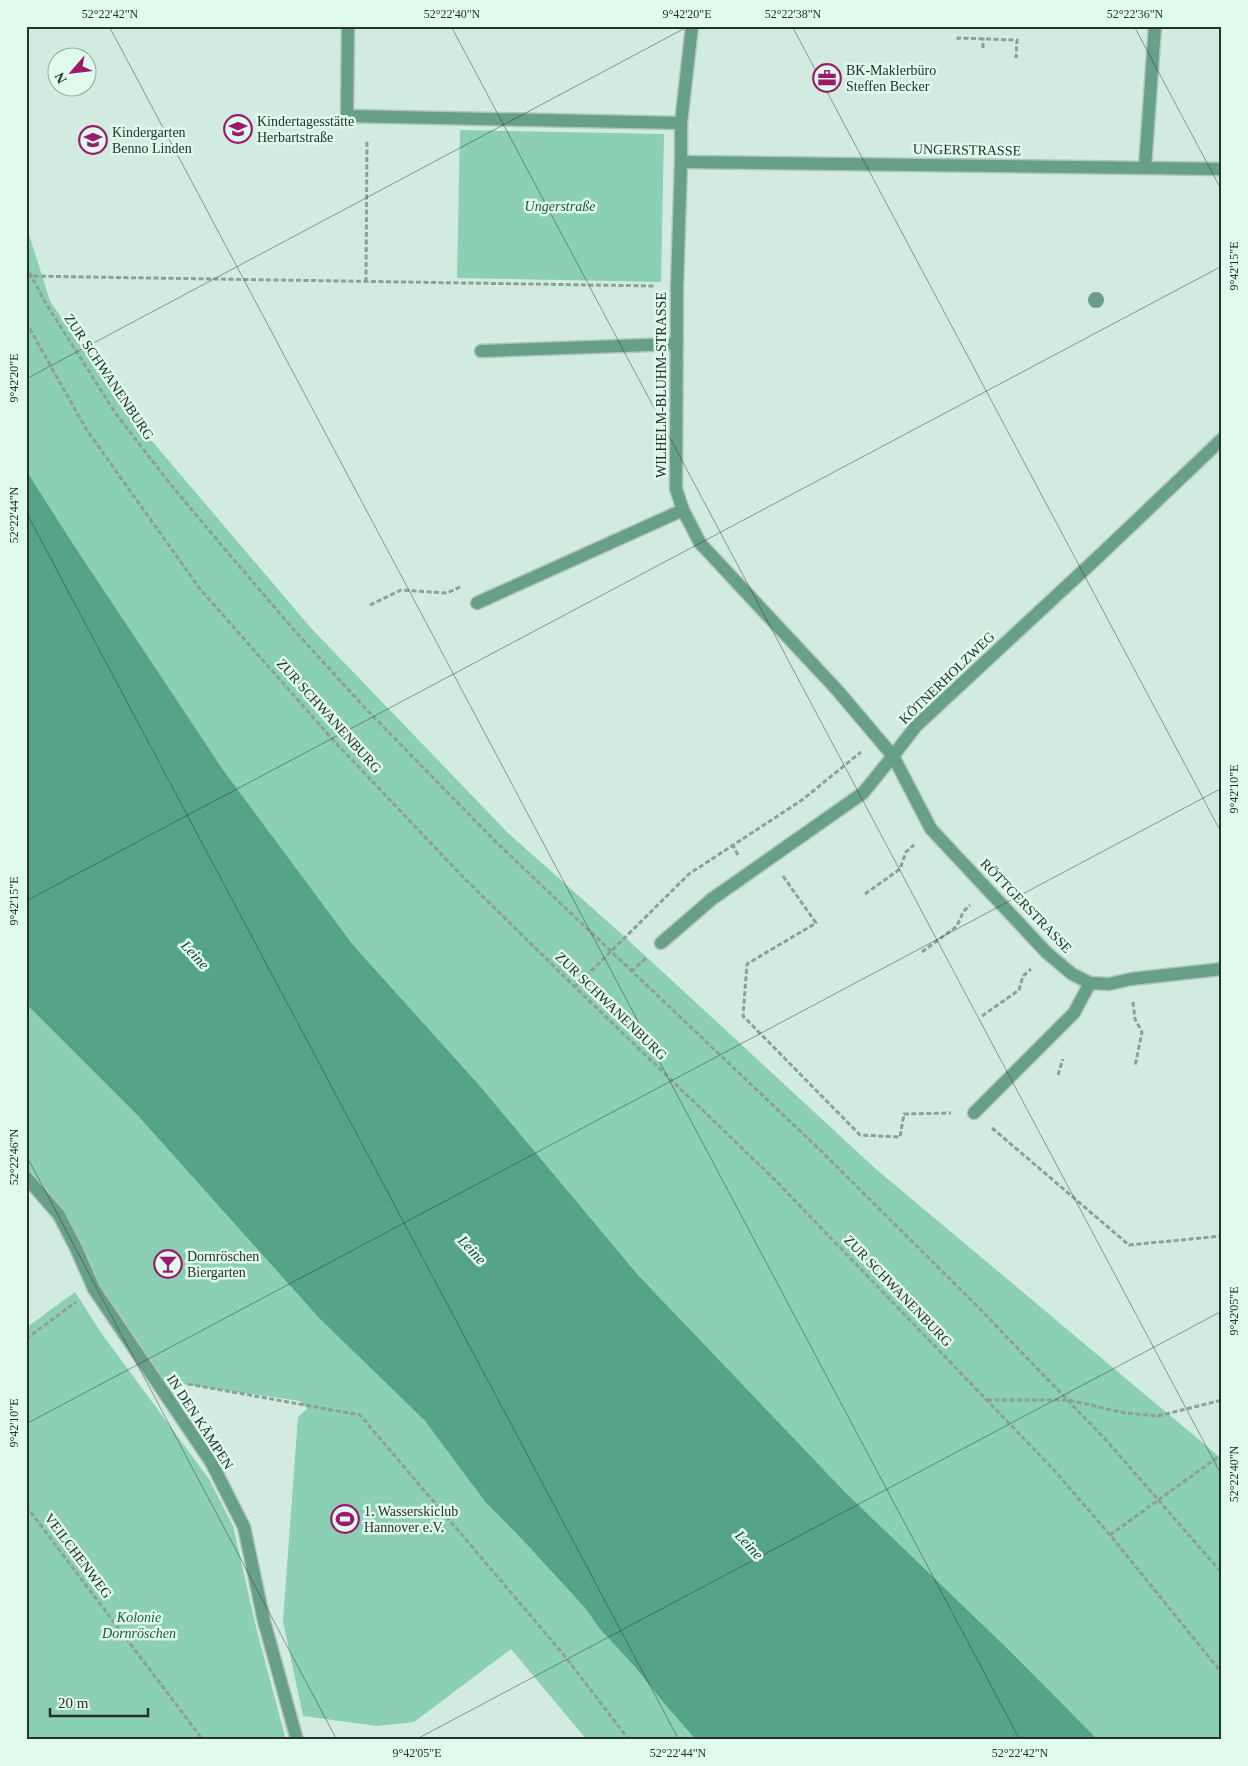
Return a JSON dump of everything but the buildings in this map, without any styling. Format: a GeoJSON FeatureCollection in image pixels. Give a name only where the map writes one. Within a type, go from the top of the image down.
{"type":"FeatureCollection","features":[{"type":"Feature","properties":{"kind":"street"},"geometry":{"type":"LineString","coordinates":[[348,26],[347,116],[681,124]]}},
{"type":"Feature","properties":{"kind":"street","name":"WILHELM-BLUHM-STRASSE"},"geometry":{"type":"LineString","coordinates":[[692,26],[681,124],[677,286],[676,488],[682,510],[700,543],[838,691],[893,756]]}},
{"type":"Feature","properties":{"kind":"street"},"geometry":{"type":"LineString","coordinates":[[1145,167],[1155,26]]}},
{"type":"Feature","properties":{"kind":"street","name":"UNGERSTRASSE"},"geometry":{"type":"LineString","coordinates":[[681,162],[1222,169]]}},
{"type":"Feature","properties":{"kind":"street"},"geometry":{"type":"LineString","coordinates":[[481,351],[676,344]]}},
{"type":"Feature","properties":{"kind":"street","name":"KÖTNERHOLZWEG"},"geometry":{"type":"LineString","coordinates":[[660,944],[712,899],[863,793],[916,726],[1222,439]]}},
{"type":"Feature","properties":{"kind":"street"},"geometry":{"type":"LineString","coordinates":[[477,603],[682,510]]}},
{"type":"Feature","properties":{"kind":"street","name":"RÖTTGERSTRASSE"},"geometry":{"type":"LineString","coordinates":[[893,756],[931,829],[1047,953],[1072,974],[1090,983]]}},
{"type":"Feature","properties":{"kind":"street"},"geometry":{"type":"LineString","coordinates":[[974,1113],[1074,1013],[1090,983],[1108,984],[1132,979],[1222,969]]}},
{"type":"Feature","properties":{"kind":"street","name":"IN DEN KÄMPEN"},"geometry":{"type":"LineString","coordinates":[[26,1177],[59,1215],[94,1289],[211,1462],[244,1527],[264,1622],[297,1740]]}},
{"type":"Feature","properties":{"kind":"path"},"geometry":{"type":"LineString","coordinates":[[958,40],[958,38],[1017,40],[1016,58]]}},
{"type":"Feature","properties":{"kind":"path"},"geometry":{"type":"LineString","coordinates":[[983,38],[983,48]]}},
{"type":"Feature","properties":{"kind":"path"},"geometry":{"type":"LineString","coordinates":[[366,282],[368,116]]}},
{"type":"Feature","properties":{"kind":"path","name":"ZUR SCHWANENBURG"},"geometry":{"type":"LineString","coordinates":[[26,266],[45,302],[116,414],[171,485],[294,630],[366,709],[496,842],[819,1149],[1069,1400],[1159,1499],[1222,1573]]}},
{"type":"Feature","properties":{"kind":"path"},"geometry":{"type":"LineString","coordinates":[[26,276],[677,286]]}},
{"type":"Feature","properties":{"kind":"path","name":"ZUR SCHWANENBURG"},"geometry":{"type":"LineString","coordinates":[[26,322],[86,429],[200,589],[334,741],[462,876],[776,1181],[1054,1470],[1110,1535],[1222,1673]]}},
{"type":"Feature","properties":{"kind":"path"},"geometry":{"type":"LineString","coordinates":[[575,987],[689,874],[732,844],[802,800],[878,737]]}},
{"type":"Feature","properties":{"kind":"path"},"geometry":{"type":"LineString","coordinates":[[865,894],[900,869],[906,852],[931,829]]}},
{"type":"Feature","properties":{"kind":"path"},"geometry":{"type":"LineString","coordinates":[[769,858],[816,923],[747,964],[743,1016],[860,1135],[900,1137],[904,1114],[974,1113],[1129,1245],[1222,1236]]}},
{"type":"Feature","properties":{"kind":"path"},"geometry":{"type":"LineString","coordinates":[[922,952],[957,926],[963,912],[987,888]]}},
{"type":"Feature","properties":{"kind":"path"},"geometry":{"type":"LineString","coordinates":[[982,1016],[1018,990],[1024,976],[1047,953]]}},
{"type":"Feature","properties":{"kind":"path"},"geometry":{"type":"LineString","coordinates":[[1132,979],[1135,1019],[1142,1032],[1135,1066]]}},
{"type":"Feature","properties":{"kind":"path"},"geometry":{"type":"LineString","coordinates":[[26,1339],[94,1289]]}},
{"type":"Feature","properties":{"kind":"path"},"geometry":{"type":"LineString","coordinates":[[155,1380],[360,1415],[564,1655],[629,1740]]}},
{"type":"Feature","properties":{"kind":"path"},"geometry":{"type":"LineString","coordinates":[[987,1400],[1069,1400],[1124,1413],[1158,1416],[1222,1400]]}},
{"type":"Feature","properties":{"kind":"path"},"geometry":{"type":"LineString","coordinates":[[1110,1535],[1222,1454]]}},
{"type":"Feature","properties":{"kind":"path","name":"VEILCHENWEG"},"geometry":{"type":"LineString","coordinates":[[26,1506],[203,1740]]}},
{"type":"Feature","properties":{"kind":"green space","name":"Ungerstraße"},"geometry":{"type":"Polygon","coordinates":[[[460,130],[664,134],[661,282],[457,278],[460,130]]]}},
{"type":"Feature","properties":{"kind":"green space"},"geometry":{"type":"Polygon","coordinates":[[[26,225],[50,301],[123,407],[310,627],[508,833],[626,938],[877,1170],[1222,1459],[1222,1740],[1098,1740],[1011,1652],[845,1492],[638,1275],[480,1086],[353,945],[223,771],[26,470],[26,225]]]}},
{"type":"Feature","properties":{"kind":"green space"},"geometry":{"type":"Polygon","coordinates":[[[26,1004],[139,1117],[319,1318],[425,1421],[486,1503],[586,1609],[599,1628],[635,1667],[696,1740],[587,1740],[511,1649],[414,1722],[377,1726],[303,1716],[283,1621],[298,1417],[307,1409],[300,1401],[155,1380],[76,1248],[26,1177],[26,1004]]]}},
{"type":"Feature","properties":{"kind":"green space","name":"Kolonie Dornröschen"},"geometry":{"type":"Polygon","coordinates":[[[75,1292],[102,1334],[209,1479],[233,1526],[257,1631],[286,1740],[26,1740],[26,1328],[75,1292]]]}},
{"type":"Feature","properties":{"kind":"water","name":"Leine"},"geometry":{"type":"Polygon","coordinates":[[[26,470],[223,770],[353,945],[480,1086],[638,1275],[845,1492],[1011,1652],[1098,1740],[696,1740],[635,1667],[599,1628],[586,1609],[486,1503],[425,1421],[319,1318],[139,1117],[26,1004],[26,470]]]}},
{"type":"Feature","properties":{"kind":"place","name":"BK-Maklerbüro Steffen Becker"},"geometry":{"type":"Point","coordinates":[827,78]}},
{"type":"Feature","properties":{"kind":"place","name":"Kindertagesstätte Herbartstraße"},"geometry":{"type":"Point","coordinates":[238,129]}},
{"type":"Feature","properties":{"kind":"place","name":"Kindergarten Benno Linden"},"geometry":{"type":"Point","coordinates":[93,140]}},
{"type":"Feature","properties":{"kind":"place","name":"Dornröschen Biergarten"},"geometry":{"type":"Point","coordinates":[168,1264]}},
{"type":"Feature","properties":{"kind":"place","name":"1. Wasserskiclub Hannover e.V."},"geometry":{"type":"Point","coordinates":[345,1519]}}]}
